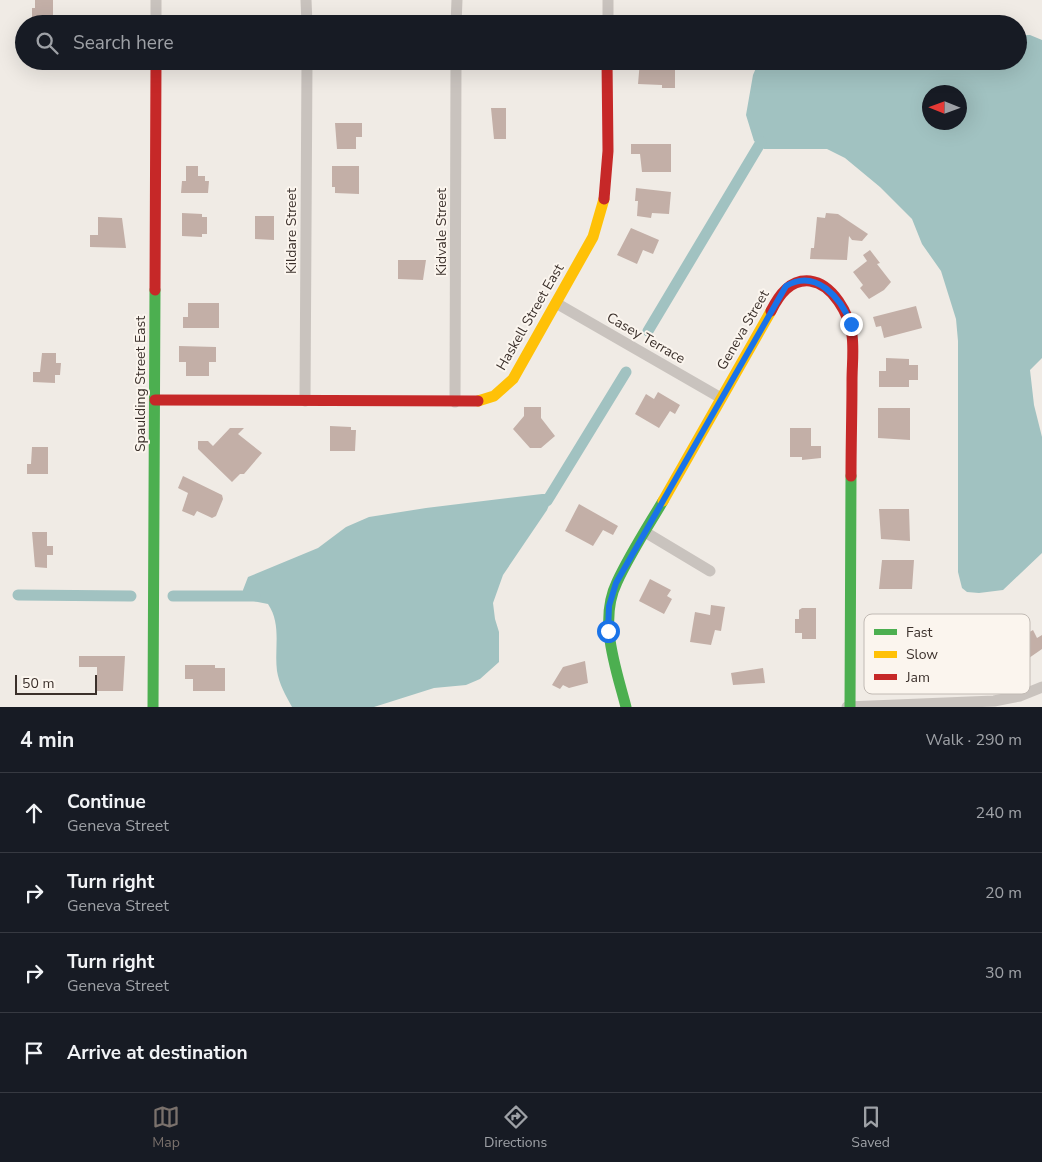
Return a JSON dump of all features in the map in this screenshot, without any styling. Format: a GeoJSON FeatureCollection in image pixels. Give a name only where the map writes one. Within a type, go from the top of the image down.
{"type":"FeatureCollection","features":[{"type":"Feature","properties":{"kind":"street"},"geometry":{"type":"LineString","coordinates":[[156,0],[156,15]]}},
{"type":"Feature","properties":{"kind":"street"},"geometry":{"type":"LineString","coordinates":[[306,0],[306,15]]}},
{"type":"Feature","properties":{"kind":"street"},"geometry":{"type":"LineString","coordinates":[[456,0],[456,15]]}},
{"type":"Feature","properties":{"kind":"street"},"geometry":{"type":"LineString","coordinates":[[608,0],[608,15]]}},
{"type":"Feature","properties":{"kind":"street","name":"Spaulding Street East"},"geometry":{"type":"LineString","coordinates":[[153,707],[156,70]]}},
{"type":"Feature","properties":{"kind":"street","name":"Kildare Street"},"geometry":{"type":"LineString","coordinates":[[305,401],[307,70]]}},
{"type":"Feature","properties":{"kind":"street","name":"Kidvale Street"},"geometry":{"type":"LineString","coordinates":[[455,402],[456,70]]}},
{"type":"Feature","properties":{"kind":"street","name":"Haskell Street East"},"geometry":{"type":"LineString","coordinates":[[154,400],[455,402],[485,401],[496,397],[506,389],[556,303],[593,237],[604,208],[607,181],[608,70]]}},
{"type":"Feature","properties":{"kind":"street","name":"Geneva Street"},"geometry":{"type":"LineString","coordinates":[[626,707],[610,644],[608,618],[616,583],[786,286],[797,280],[809,280],[830,292],[846,313],[852,336],[849,707]]}},
{"type":"Feature","properties":{"kind":"street","name":"Casey Terrace"},"geometry":{"type":"LineString","coordinates":[[556,303],[722,398]]}},
{"type":"Feature","properties":{"kind":"street"},"geometry":{"type":"LineString","coordinates":[[645,532],[710,571]]}},
{"type":"Feature","properties":{"kind":"street"},"geometry":{"type":"LineString","coordinates":[[1030,692],[1042,687]]}},
{"type":"Feature","properties":{"kind":"street"},"geometry":{"type":"LineString","coordinates":[[849,707],[994,701],[1025,694]]}},
{"type":"Feature","properties":{"kind":"water"},"geometry":{"type":"Polygon","coordinates":[[[1027,35],[1042,40],[1042,358],[1030,370],[1034,405],[1042,437],[1042,553],[1003,590],[979,593],[967,592],[962,588],[958,572],[958,341],[956,319],[941,271],[922,244],[912,219],[880,187],[845,158],[827,149],[764,149],[754,141],[746,115],[755,70],[1027,70],[1027,35]]]}},
{"type":"Feature","properties":{"kind":"water"},"geometry":{"type":"Polygon","coordinates":[[[547,494],[552,498],[547,510],[503,575],[493,603],[499,632],[499,662],[480,679],[466,685],[434,688],[374,707],[292,707],[278,676],[276,662],[277,637],[272,612],[268,604],[243,599],[243,590],[248,577],[318,548],[346,527],[369,517],[547,494]]]}},
{"type":"Feature","properties":{"kind":"building"},"geometry":{"type":"Polygon","coordinates":[[[35,0],[53,0],[53,15],[32,15],[32,8],[35,8],[35,0]]]}},
{"type":"Feature","properties":{"kind":"building"},"geometry":{"type":"Polygon","coordinates":[[[639,70],[675,70],[675,88],[662,88],[662,85],[638,84],[639,70]]]}},
{"type":"Feature","properties":{"kind":"building"},"geometry":{"type":"Polygon","coordinates":[[[491,108],[506,108],[506,139],[494,139],[491,108]]]}},
{"type":"Feature","properties":{"kind":"building"},"geometry":{"type":"Polygon","coordinates":[[[335,123],[362,123],[362,137],[356,137],[356,149],[337,149],[335,123]]]}},
{"type":"Feature","properties":{"kind":"building"},"geometry":{"type":"Polygon","coordinates":[[[631,144],[671,144],[671,172],[642,172],[640,154],[631,154],[631,144]]]}},
{"type":"Feature","properties":{"kind":"building"},"geometry":{"type":"Polygon","coordinates":[[[186,166],[198,166],[198,176],[205,176],[205,181],[209,181],[208,193],[181,193],[182,181],[186,181],[186,166]]]}},
{"type":"Feature","properties":{"kind":"building"},"geometry":{"type":"Polygon","coordinates":[[[332,166],[359,166],[359,194],[335,193],[335,187],[332,187],[332,166]]]}},
{"type":"Feature","properties":{"kind":"building"},"geometry":{"type":"Polygon","coordinates":[[[636,188],[671,192],[669,214],[652,213],[651,218],[637,216],[638,201],[635,201],[636,188]]]}},
{"type":"Feature","properties":{"kind":"building"},"geometry":{"type":"Polygon","coordinates":[[[182,213],[202,214],[202,217],[207,217],[207,234],[202,234],[202,237],[182,236],[182,213]]]}},
{"type":"Feature","properties":{"kind":"building"},"geometry":{"type":"Polygon","coordinates":[[[826,213],[838,214],[868,234],[862,241],[852,240],[849,236],[847,260],[810,259],[811,248],[814,248],[817,217],[825,218],[826,213]]]}},
{"type":"Feature","properties":{"kind":"building"},"geometry":{"type":"Polygon","coordinates":[[[255,216],[274,216],[274,240],[255,239],[255,216]]]}},
{"type":"Feature","properties":{"kind":"building"},"geometry":{"type":"Polygon","coordinates":[[[98,217],[122,218],[126,248],[90,247],[90,235],[98,235],[98,217]]]}},
{"type":"Feature","properties":{"kind":"building"},"geometry":{"type":"Polygon","coordinates":[[[631,228],[659,240],[653,254],[643,250],[637,264],[617,255],[631,228]]]}},
{"type":"Feature","properties":{"kind":"building"},"geometry":{"type":"Polygon","coordinates":[[[870,250],[880,263],[877,264],[891,282],[884,290],[869,299],[860,288],[863,285],[853,272],[867,261],[863,255],[870,250]]]}},
{"type":"Feature","properties":{"kind":"building"},"geometry":{"type":"Polygon","coordinates":[[[398,260],[426,260],[423,280],[398,279],[398,260]]]}},
{"type":"Feature","properties":{"kind":"building"},"geometry":{"type":"Polygon","coordinates":[[[188,303],[219,303],[219,328],[183,328],[183,317],[188,317],[188,303]]]}},
{"type":"Feature","properties":{"kind":"building"},"geometry":{"type":"Polygon","coordinates":[[[916,306],[922,328],[884,338],[881,326],[876,327],[873,317],[916,306]]]}},
{"type":"Feature","properties":{"kind":"building"},"geometry":{"type":"Polygon","coordinates":[[[179,346],[216,347],[216,362],[209,362],[209,376],[186,376],[186,362],[179,362],[179,346]]]}},
{"type":"Feature","properties":{"kind":"building"},"geometry":{"type":"Polygon","coordinates":[[[42,353],[56,353],[56,363],[61,363],[60,375],[55,375],[55,383],[33,382],[33,372],[40,372],[42,353]]]}},
{"type":"Feature","properties":{"kind":"building"},"geometry":{"type":"Polygon","coordinates":[[[886,358],[909,359],[909,365],[918,365],[918,380],[909,380],[909,387],[879,387],[879,371],[886,371],[886,358]]]}},
{"type":"Feature","properties":{"kind":"building"},"geometry":{"type":"Polygon","coordinates":[[[658,392],[680,405],[675,414],[670,411],[659,428],[635,414],[646,394],[654,399],[658,392]]]}},
{"type":"Feature","properties":{"kind":"building"},"geometry":{"type":"Polygon","coordinates":[[[524,407],[541,407],[541,418],[555,436],[541,448],[530,448],[513,429],[524,416],[524,407]]]}},
{"type":"Feature","properties":{"kind":"building"},"geometry":{"type":"Polygon","coordinates":[[[878,408],[910,408],[910,440],[878,438],[878,408]]]}},
{"type":"Feature","properties":{"kind":"building"},"geometry":{"type":"Polygon","coordinates":[[[330,426],[351,427],[351,430],[356,430],[355,451],[330,451],[330,426]]]}},
{"type":"Feature","properties":{"kind":"building"},"geometry":{"type":"Polygon","coordinates":[[[230,428],[244,428],[238,434],[262,453],[244,474],[240,474],[232,482],[198,449],[198,441],[208,441],[213,446],[230,428]]]}},
{"type":"Feature","properties":{"kind":"building"},"geometry":{"type":"Polygon","coordinates":[[[790,428],[811,428],[811,446],[821,446],[821,458],[802,460],[802,457],[790,457],[790,428]]]}},
{"type":"Feature","properties":{"kind":"building"},"geometry":{"type":"Polygon","coordinates":[[[32,447],[48,447],[48,474],[27,474],[27,464],[31,464],[32,447]]]}},
{"type":"Feature","properties":{"kind":"building"},"geometry":{"type":"Polygon","coordinates":[[[183,476],[222,495],[223,499],[216,516],[212,518],[197,511],[194,516],[182,511],[188,493],[178,488],[183,476]]]}},
{"type":"Feature","properties":{"kind":"building"},"geometry":{"type":"Polygon","coordinates":[[[579,504],[618,526],[613,535],[603,530],[593,546],[565,531],[579,504]]]}},
{"type":"Feature","properties":{"kind":"building"},"geometry":{"type":"Polygon","coordinates":[[[879,509],[909,509],[910,541],[881,539],[879,509]]]}},
{"type":"Feature","properties":{"kind":"building"},"geometry":{"type":"Polygon","coordinates":[[[32,532],[47,532],[47,546],[53,546],[53,555],[47,555],[47,568],[35,567],[32,532]]]}},
{"type":"Feature","properties":{"kind":"building"},"geometry":{"type":"Polygon","coordinates":[[[882,560],[914,560],[912,589],[879,589],[882,560]]]}},
{"type":"Feature","properties":{"kind":"building"},"geometry":{"type":"Polygon","coordinates":[[[650,579],[671,590],[667,596],[672,599],[664,614],[639,601],[650,579]]]}},
{"type":"Feature","properties":{"kind":"building"},"geometry":{"type":"Polygon","coordinates":[[[711,605],[725,607],[721,631],[715,630],[711,645],[690,642],[695,612],[710,615],[711,605]]]}},
{"type":"Feature","properties":{"kind":"building"},"geometry":{"type":"Polygon","coordinates":[[[802,608],[816,608],[816,639],[802,639],[802,633],[795,633],[795,619],[799,619],[799,610],[802,608]]]}},
{"type":"Feature","properties":{"kind":"building"},"geometry":{"type":"Polygon","coordinates":[[[1033,630],[1037,638],[1042,635],[1042,649],[1030,657],[1030,632],[1033,630]]]}},
{"type":"Feature","properties":{"kind":"building"},"geometry":{"type":"Polygon","coordinates":[[[79,656],[125,656],[123,691],[97,691],[97,667],[79,667],[79,656]]]}},
{"type":"Feature","properties":{"kind":"building"},"geometry":{"type":"Polygon","coordinates":[[[585,661],[588,683],[569,688],[563,685],[560,689],[552,685],[563,667],[585,661]]]}},
{"type":"Feature","properties":{"kind":"building"},"geometry":{"type":"Polygon","coordinates":[[[185,665],[215,665],[215,668],[225,668],[225,691],[193,691],[193,679],[185,679],[185,665]]]}},
{"type":"Feature","properties":{"kind":"building"},"geometry":{"type":"Polygon","coordinates":[[[763,668],[765,683],[733,685],[731,673],[763,668]]]}},
{"type":"Feature","properties":{"kind":"waterway"},"geometry":{"type":"LineString","coordinates":[[648,331],[761,142]]}},
{"type":"Feature","properties":{"kind":"waterway"},"geometry":{"type":"LineString","coordinates":[[547,501],[626,372]]}},
{"type":"Feature","properties":{"kind":"waterway"},"geometry":{"type":"LineString","coordinates":[[18,595],[131,596]]}},
{"type":"Feature","properties":{"kind":"waterway"},"geometry":{"type":"LineString","coordinates":[[173,596],[255,596]]}},
{"type":"Feature","properties":{"kind":"traffic: fast"},"geometry":{"type":"LineString","coordinates":[[153,707],[155,290]]}},
{"type":"Feature","properties":{"kind":"traffic: fast"},"geometry":{"type":"LineString","coordinates":[[850,707],[851,476]]}},
{"type":"Feature","properties":{"kind":"traffic: fast"},"geometry":{"type":"LineString","coordinates":[[626,707],[614,661],[609,628],[609,612],[617,582],[627,561],[663,501]]}},
{"type":"Feature","properties":{"kind":"traffic: slow"},"geometry":{"type":"LineString","coordinates":[[478,401],[494,396],[513,379],[593,237],[604,199]]}},
{"type":"Feature","properties":{"kind":"traffic: slow"},"geometry":{"type":"LineString","coordinates":[[663,501],[771,311]]}},
{"type":"Feature","properties":{"kind":"traffic: jam"},"geometry":{"type":"LineString","coordinates":[[155,290],[156,70]]}},
{"type":"Feature","properties":{"kind":"traffic: jam"},"geometry":{"type":"LineString","coordinates":[[604,199],[608,151],[607,70]]}},
{"type":"Feature","properties":{"kind":"traffic: jam"},"geometry":{"type":"LineString","coordinates":[[771,311],[786,289],[803,281],[818,283],[826,288],[839,301],[843,309],[850,327],[853,346],[851,476]]}},
{"type":"Feature","properties":{"kind":"traffic: jam"},"geometry":{"type":"LineString","coordinates":[[155,400],[478,401]]}},
{"type":"Feature","properties":{"kind":"route"},"geometry":{"type":"LineString","coordinates":[[608,631],[609,606],[616,583],[786,286],[797,280],[809,280],[821,285],[839,302],[851,324]]}}]}
